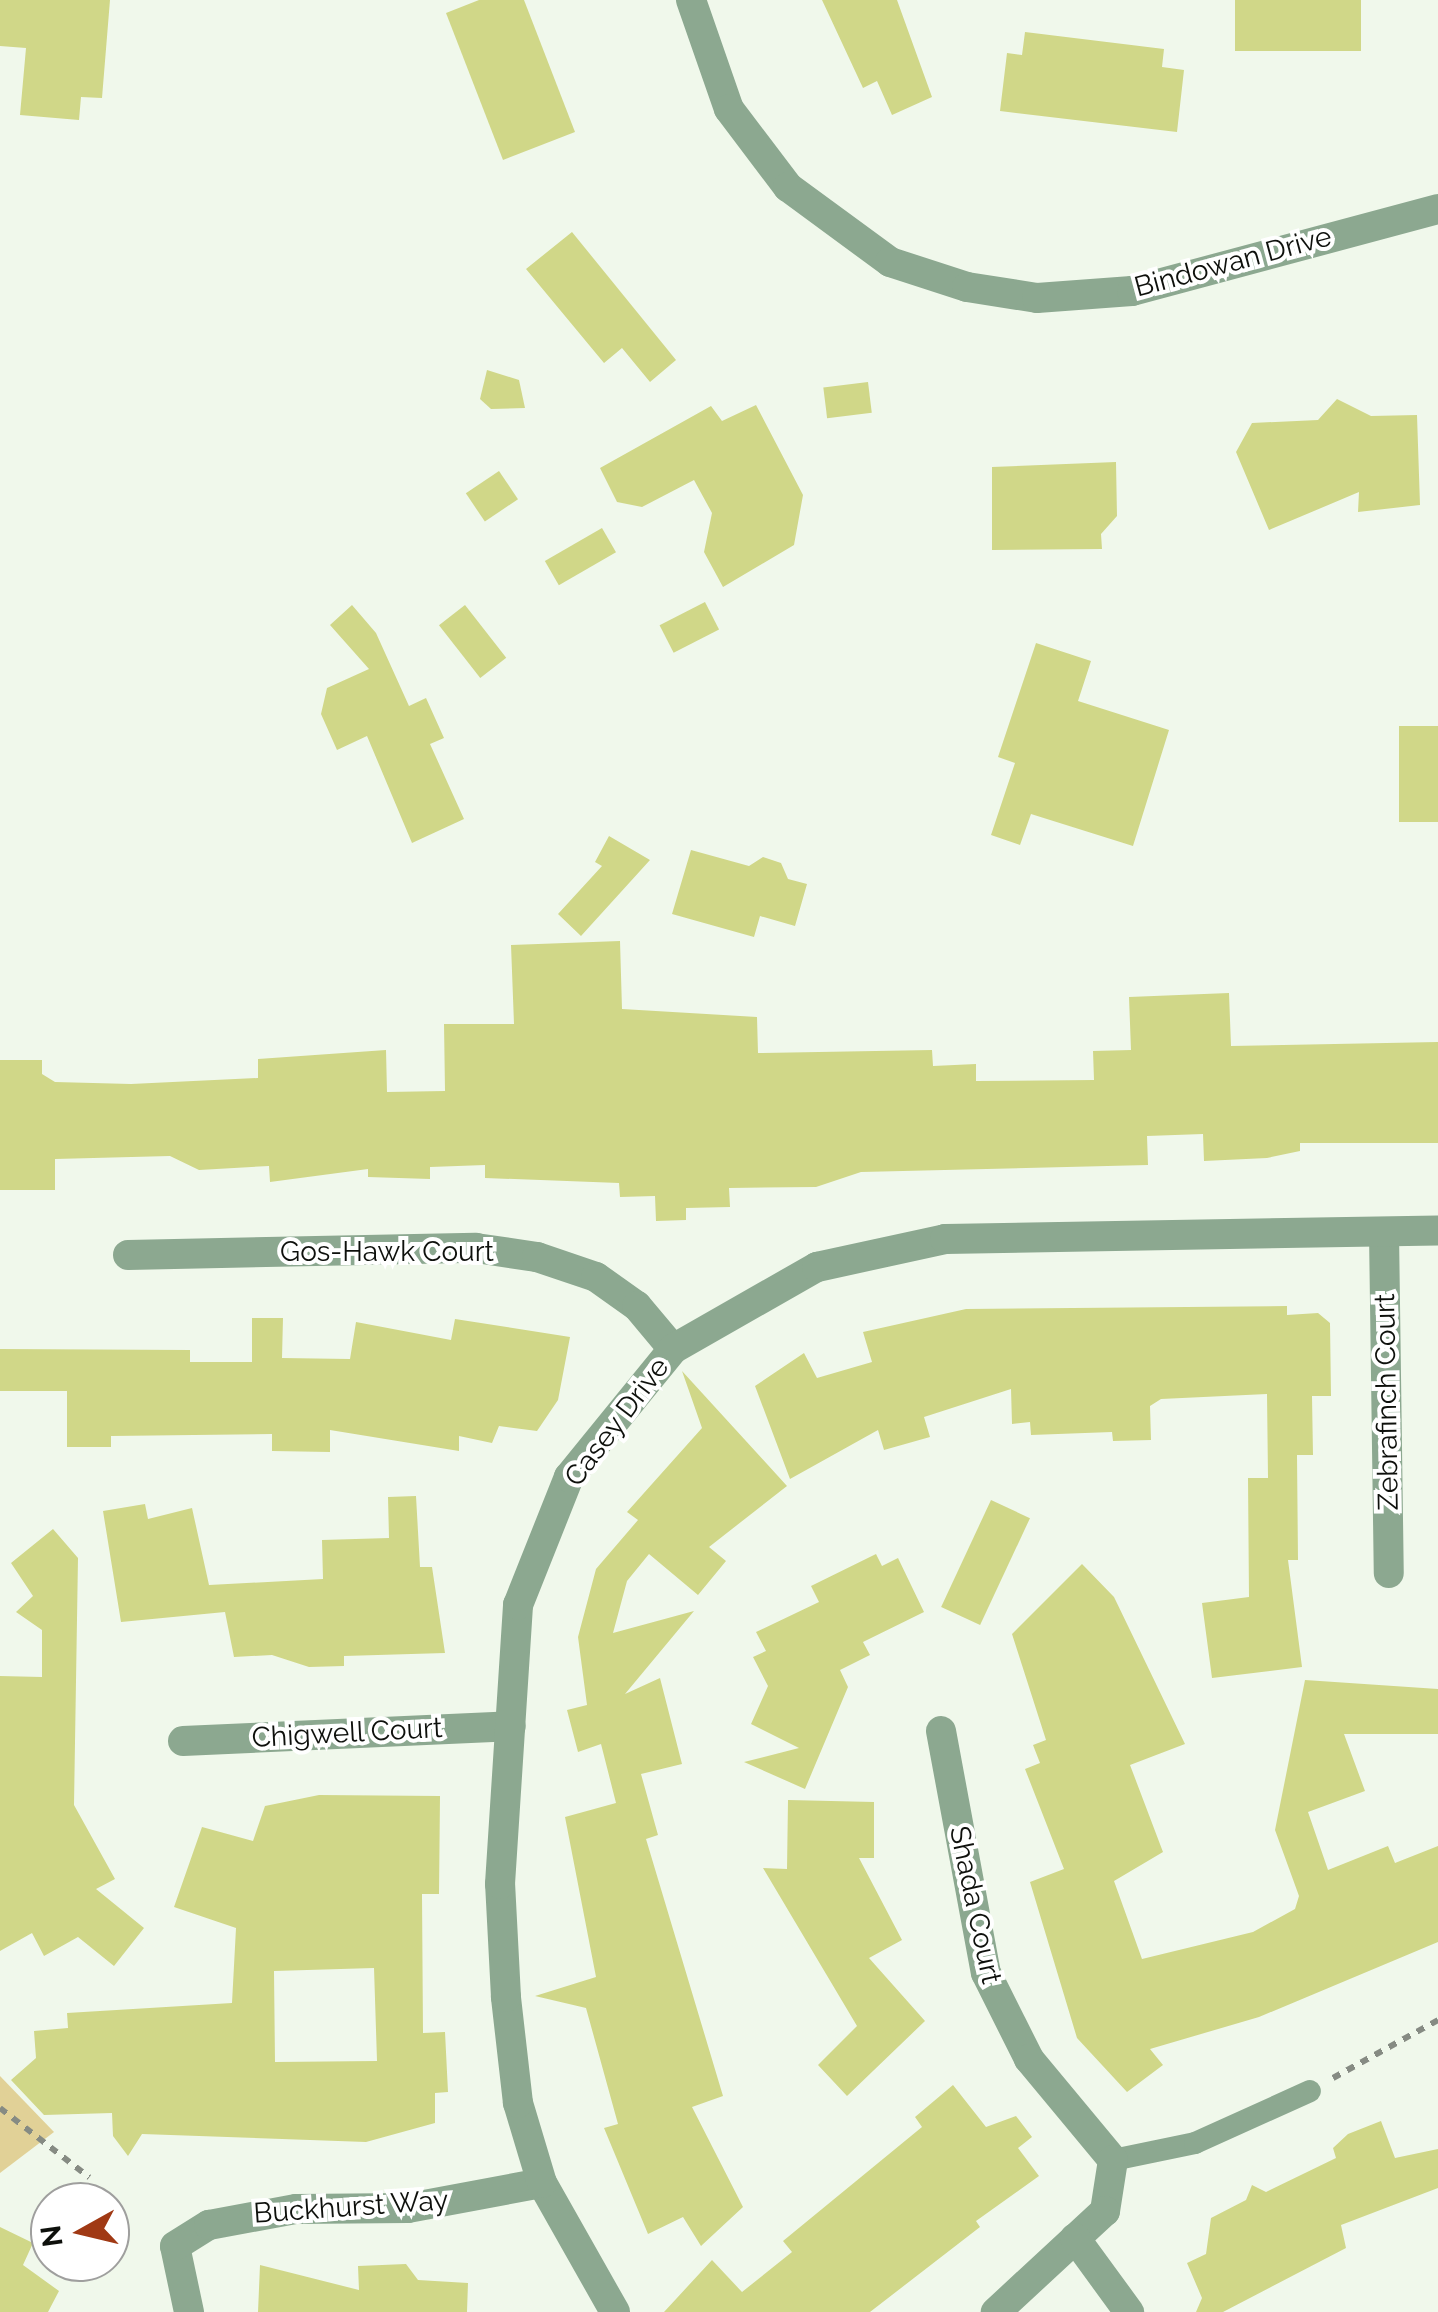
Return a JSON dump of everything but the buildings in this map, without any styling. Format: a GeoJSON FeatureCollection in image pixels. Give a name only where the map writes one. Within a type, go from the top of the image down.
{"type":"FeatureCollection","features":[{"type":"Feature","properties":{"kind":"street","name":"Bindowan Drive"},"geometry":{"type":"LineString","coordinates":[[691,0],[729,109],[788,188],[890,262],[967,287],[1037,298],[1132,291],[1438,209]]}},
{"type":"Feature","properties":{"kind":"street","name":"Casey Drive"},"geometry":{"type":"LineString","coordinates":[[615,2312],[542,2183],[518,2102],[506,1997],[500,1884],[518,1606],[570,1476],[673,1349],[817,1267],[945,1239],[1438,1230]]}},
{"type":"Feature","properties":{"kind":"street","name":"Zebrafinch Court"},"geometry":{"type":"LineString","coordinates":[[1384,1232],[1389,1573]]}},
{"type":"Feature","properties":{"kind":"street","name":"Gos-Hawk Court"},"geometry":{"type":"LineString","coordinates":[[128,1254],[476,1248],[537,1257],[596,1277],[638,1306],[673,1349]]}},
{"type":"Feature","properties":{"kind":"street","name":"Chigwell Court"},"geometry":{"type":"LineString","coordinates":[[182,1741],[511,1726]]}},
{"type":"Feature","properties":{"kind":"street","name":"Shada Court"},"geometry":{"type":"LineString","coordinates":[[942,1730],[986,1973],[1029,2059],[1113,2160]]}},
{"type":"Feature","properties":{"kind":"street"},"geometry":{"type":"LineString","coordinates":[[996,2312],[1105,2211],[1113,2160]]}},
{"type":"Feature","properties":{"kind":"street","name":"Buckhurst Way"},"geometry":{"type":"LineString","coordinates":[[189,2312],[175,2246],[208,2225],[296,2209],[408,2208],[542,2183]]}},
{"type":"Feature","properties":{"kind":"street"},"geometry":{"type":"LineString","coordinates":[[1075,2238],[1129,2312]]}},
{"type":"Feature","properties":{"kind":"lane"},"geometry":{"type":"LineString","coordinates":[[1113,2160],[1195,2143],[1310,2091]]}},
{"type":"Feature","properties":{"kind":"path"},"geometry":{"type":"LineString","coordinates":[[1310,2091],[1438,2020]]}},
{"type":"Feature","properties":{"kind":"path"},"geometry":{"type":"LineString","coordinates":[[0,2108],[89,2177]]}},
{"type":"Feature","properties":{"kind":"shaded area"},"geometry":{"type":"Polygon","coordinates":[[[0,2076],[54,2132],[0,2173],[0,2076]]]}}]}
